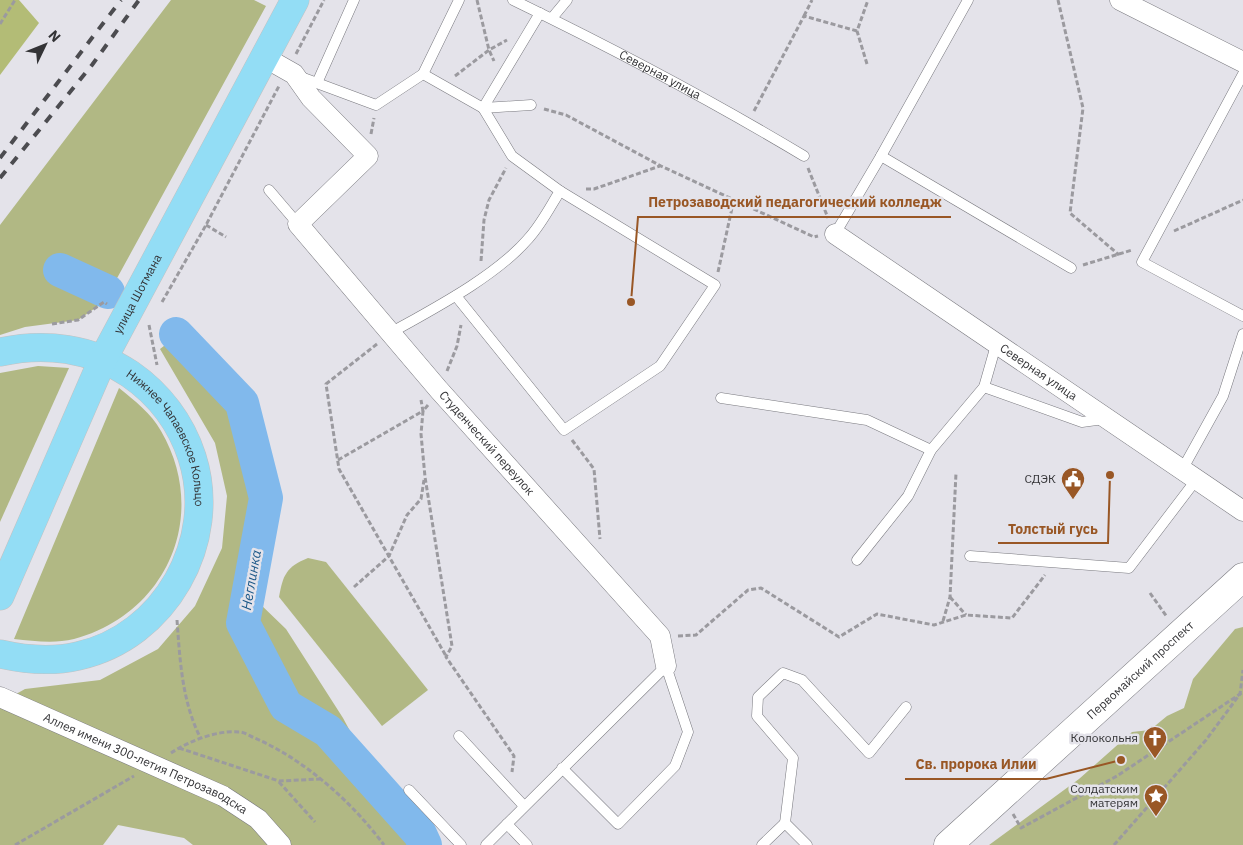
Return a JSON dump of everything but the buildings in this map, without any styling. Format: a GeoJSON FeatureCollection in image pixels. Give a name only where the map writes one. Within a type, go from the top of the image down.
{"type":"FeatureCollection","features":[{"type":"Feature","properties":{"kind":"main road","name":"улица Шотмана"},"geometry":{"type":"LineString","coordinates":[[0,596],[103,359],[295,0]]}},
{"type":"Feature","properties":{"kind":"main road","name":"Нижнее Чапаевское Кольцо"},"geometry":{"type":"LineString","coordinates":[[0,352],[26,347],[52,347],[78,351],[103,359],[138,380],[154,394],[175,421],[188,445],[194,465],[199,506],[193,546],[176,584],[165,601],[135,630],[99,650],[59,659],[38,660],[0,654]]}},
{"type":"Feature","properties":{"kind":"street"},"geometry":{"type":"LineString","coordinates":[[1120,0],[1243,62]]}},
{"type":"Feature","properties":{"kind":"street"},"geometry":{"type":"LineString","coordinates":[[264,57],[291,72],[311,98],[368,156],[298,224]]}},
{"type":"Feature","properties":{"kind":"street","name":"Студенческий переулок"},"geometry":{"type":"LineString","coordinates":[[298,224],[392,332],[439,390],[660,636]]}},
{"type":"Feature","properties":{"kind":"street","name":"Северная улица"},"geometry":{"type":"LineString","coordinates":[[835,234],[1243,511]]}},
{"type":"Feature","properties":{"kind":"street","name":"Первомайский проспект"},"geometry":{"type":"LineString","coordinates":[[948,845],[1243,577]]}},
{"type":"Feature","properties":{"kind":"street"},"geometry":{"type":"LineString","coordinates":[[660,636],[666,666]]}},
{"type":"Feature","properties":{"kind":"street","name":"Аллея имени 300-летия Петрозаводска"},"geometry":{"type":"LineString","coordinates":[[0,697],[223,796],[258,819],[281,845]]}},
{"type":"Feature","properties":{"kind":"lane"},"geometry":{"type":"LineString","coordinates":[[316,82],[354,0]]}},
{"type":"Feature","properties":{"kind":"lane"},"geometry":{"type":"LineString","coordinates":[[291,72],[376,105],[423,74],[459,0]]}},
{"type":"Feature","properties":{"kind":"lane","name":"Северная улица"},"geometry":{"type":"LineString","coordinates":[[513,0],[552,18],[748,122],[804,156]]}},
{"type":"Feature","properties":{"kind":"lane"},"geometry":{"type":"LineString","coordinates":[[552,18],[567,0]]}},
{"type":"Feature","properties":{"kind":"lane"},"geometry":{"type":"LineString","coordinates":[[835,234],[968,0]]}},
{"type":"Feature","properties":{"kind":"lane"},"geometry":{"type":"LineString","coordinates":[[483,108],[540,13]]}},
{"type":"Feature","properties":{"kind":"lane"},"geometry":{"type":"LineString","coordinates":[[423,74],[483,108],[512,156],[560,191],[715,285],[660,366],[564,430],[459,300]]}},
{"type":"Feature","properties":{"kind":"lane"},"geometry":{"type":"LineString","coordinates":[[1243,74],[1142,262],[1243,316]]}},
{"type":"Feature","properties":{"kind":"lane"},"geometry":{"type":"LineString","coordinates":[[483,108],[531,105]]}},
{"type":"Feature","properties":{"kind":"lane"},"geometry":{"type":"LineString","coordinates":[[881,156],[1070,268]]}},
{"type":"Feature","properties":{"kind":"lane"},"geometry":{"type":"LineString","coordinates":[[269,190],[298,224]]}},
{"type":"Feature","properties":{"kind":"lane"},"geometry":{"type":"LineString","coordinates":[[392,332],[459,300],[479,279],[528,239],[560,191]]}},
{"type":"Feature","properties":{"kind":"lane"},"geometry":{"type":"LineString","coordinates":[[970,556],[1129,568],[1189,475],[1223,396],[1243,334]]}},
{"type":"Feature","properties":{"kind":"lane"},"geometry":{"type":"LineString","coordinates":[[857,560],[908,496],[931,450],[984,387],[996,345]]}},
{"type":"Feature","properties":{"kind":"lane"},"geometry":{"type":"LineString","coordinates":[[984,387],[1082,422],[1106,418]]}},
{"type":"Feature","properties":{"kind":"lane"},"geometry":{"type":"LineString","coordinates":[[721,398],[867,420],[931,450]]}},
{"type":"Feature","properties":{"kind":"lane"},"geometry":{"type":"LineString","coordinates":[[486,845],[562,768],[666,666],[688,732],[675,766],[618,824],[562,768]]}},
{"type":"Feature","properties":{"kind":"lane"},"geometry":{"type":"LineString","coordinates":[[762,845],[786,823],[793,758],[757,716],[758,697],[770,685],[783,673],[802,680],[870,754],[906,708]]}},
{"type":"Feature","properties":{"kind":"lane"},"geometry":{"type":"LineString","coordinates":[[459,736],[524,806]]}},
{"type":"Feature","properties":{"kind":"lane"},"geometry":{"type":"LineString","coordinates":[[409,790],[461,845]]}},
{"type":"Feature","properties":{"kind":"lane"},"geometry":{"type":"LineString","coordinates":[[786,823],[806,845]]}},
{"type":"Feature","properties":{"kind":"lane"},"geometry":{"type":"LineString","coordinates":[[506,824],[527,845]]}},
{"type":"Feature","properties":{"kind":"path"},"geometry":{"type":"LineString","coordinates":[[0,24],[15,0]]}},
{"type":"Feature","properties":{"kind":"path"},"geometry":{"type":"LineString","coordinates":[[158,309],[291,72],[324,0]]}},
{"type":"Feature","properties":{"kind":"path"},"geometry":{"type":"LineString","coordinates":[[477,0],[489,50],[502,77]]}},
{"type":"Feature","properties":{"kind":"path"},"geometry":{"type":"LineString","coordinates":[[748,122],[812,0]]}},
{"type":"Feature","properties":{"kind":"path"},"geometry":{"type":"LineString","coordinates":[[867,64],[857,31],[868,0]]}},
{"type":"Feature","properties":{"kind":"path"},"geometry":{"type":"LineString","coordinates":[[1058,0],[1083,108],[1070,213],[1119,255]]}},
{"type":"Feature","properties":{"kind":"path"},"geometry":{"type":"LineString","coordinates":[[804,16],[857,31]]}},
{"type":"Feature","properties":{"kind":"path"},"geometry":{"type":"LineString","coordinates":[[438,83],[452,78],[470,67],[489,50],[528,32]]}},
{"type":"Feature","properties":{"kind":"path"},"geometry":{"type":"LineString","coordinates":[[531,105],[566,115],[661,166],[814,237],[835,234],[804,156]]}},
{"type":"Feature","properties":{"kind":"path"},"geometry":{"type":"LineString","coordinates":[[479,279],[484,220],[489,200],[512,156]]}},
{"type":"Feature","properties":{"kind":"path"},"geometry":{"type":"LineString","coordinates":[[560,191],[594,189],[661,166]]}},
{"type":"Feature","properties":{"kind":"path"},"geometry":{"type":"LineString","coordinates":[[715,285],[734,200]]}},
{"type":"Feature","properties":{"kind":"path"},"geometry":{"type":"LineString","coordinates":[[1070,268],[1119,255],[1243,200]]}},
{"type":"Feature","properties":{"kind":"path"},"geometry":{"type":"LineString","coordinates":[[206,225],[226,237]]}},
{"type":"Feature","properties":{"kind":"path"},"geometry":{"type":"LineString","coordinates":[[338,460],[423,411],[439,390],[457,346],[459,300]]}},
{"type":"Feature","properties":{"kind":"path"},"geometry":{"type":"LineString","coordinates":[[43,325],[78,320],[104,302]]}},
{"type":"Feature","properties":{"kind":"path"},"geometry":{"type":"LineString","coordinates":[[153,318],[148,326],[159,370]]}},
{"type":"Feature","properties":{"kind":"path"},"geometry":{"type":"LineString","coordinates":[[392,332],[326,384],[339,469],[446,657],[514,756],[509,791]]}},
{"type":"Feature","properties":{"kind":"path"},"geometry":{"type":"LineString","coordinates":[[423,411],[421,434],[425,477],[452,646],[446,657]]}},
{"type":"Feature","properties":{"kind":"path"},"geometry":{"type":"LineString","coordinates":[[564,430],[594,469],[603,572]]}},
{"type":"Feature","properties":{"kind":"path"},"geometry":{"type":"LineString","coordinates":[[943,622],[950,597],[956,474]]}},
{"type":"Feature","properties":{"kind":"path"},"geometry":{"type":"LineString","coordinates":[[354,586],[389,556],[406,515],[421,498],[425,477]]}},
{"type":"Feature","properties":{"kind":"path"},"geometry":{"type":"LineString","coordinates":[[660,636],[696,635],[748,590],[761,588],[839,637],[877,614],[934,625],[966,615],[1012,618],[1054,562]]}},
{"type":"Feature","properties":{"kind":"path"},"geometry":{"type":"LineString","coordinates":[[1150,594],[1170,622]]}},
{"type":"Feature","properties":{"kind":"path"},"geometry":{"type":"LineString","coordinates":[[950,597],[966,615]]}},
{"type":"Feature","properties":{"kind":"path"},"geometry":{"type":"LineString","coordinates":[[171,624],[176,617],[182,681],[192,721],[201,739]]}},
{"type":"Feature","properties":{"kind":"path"},"geometry":{"type":"LineString","coordinates":[[1114,845],[1206,740],[1242,693],[1243,670]]}},
{"type":"Feature","properties":{"kind":"path"},"geometry":{"type":"LineString","coordinates":[[1013,814],[1021,828],[1117,776],[1242,693]]}},
{"type":"Feature","properties":{"kind":"path"},"geometry":{"type":"LineString","coordinates":[[179,748],[279,781],[320,779]]}},
{"type":"Feature","properties":{"kind":"path"},"geometry":{"type":"LineString","coordinates":[[279,781],[315,822]]}},
{"type":"Feature","properties":{"kind":"green space"},"geometry":{"type":"Polygon","coordinates":[[[0,0],[19,0],[39,23],[0,75],[0,0]]]}},
{"type":"Feature","properties":{"kind":"green space"},"geometry":{"type":"Polygon","coordinates":[[[171,0],[254,0],[266,6],[104,302],[78,320],[25,327],[0,335],[0,225],[171,0]]]}},
{"type":"Feature","properties":{"kind":"green space"},"geometry":{"type":"Polygon","coordinates":[[[173,339],[235,402],[253,471],[258,602],[286,629],[343,718],[370,768],[401,802],[430,845],[193,845],[184,838],[118,825],[103,845],[0,845],[0,703],[25,689],[100,680],[158,649],[195,606],[222,548],[227,496],[215,443],[160,349],[173,339]]]}},
{"type":"Feature","properties":{"kind":"green space"},"geometry":{"type":"Polygon","coordinates":[[[38,366],[69,368],[0,522],[0,373],[38,366]]]}},
{"type":"Feature","properties":{"kind":"green space"},"geometry":{"type":"Polygon","coordinates":[[[119,388],[142,408],[157,425],[175,463],[181,495],[180,527],[171,557],[155,584],[134,608],[106,626],[67,641],[44,642],[14,639],[119,388]]]}},
{"type":"Feature","properties":{"kind":"green space"},"geometry":{"type":"Polygon","coordinates":[[[308,558],[326,562],[428,690],[382,726],[279,597],[284,577],[290,568],[308,558]]]}},
{"type":"Feature","properties":{"kind":"green space"},"geometry":{"type":"Polygon","coordinates":[[[1243,627],[1243,845],[989,845],[1079,779],[1132,732],[1150,730],[1167,716],[1184,708],[1193,679],[1235,629],[1243,627]]]}},
{"type":"Feature","properties":{"kind":"waterway","name":"Неглинка"},"geometry":{"type":"LineString","coordinates":[[60,270],[108,292]]}},
{"type":"Feature","properties":{"kind":"waterway","name":"Неглинка"},"geometry":{"type":"LineString","coordinates":[[176,334],[242,403],[266,498],[243,623],[286,706],[328,731],[420,834],[425,845]]}},
{"type":"Feature","properties":{"kind":"railway"},"geometry":{"type":"LineString","coordinates":[[0,158],[121,0]]}},
{"type":"Feature","properties":{"kind":"railway"},"geometry":{"type":"LineString","coordinates":[[0,178],[92,65],[139,0]]}},
{"type":"Feature","properties":{"kind":"place","name":"Петрозаводский педагогический колледж"},"geometry":{"type":"Point","coordinates":[631,302]}},
{"type":"Feature","properties":{"kind":"place","name":"Толстый гусь"},"geometry":{"type":"Point","coordinates":[1110,475]}},
{"type":"Feature","properties":{"kind":"place","name":"СДЭК"},"geometry":{"type":"Point","coordinates":[1073,500]}},
{"type":"Feature","properties":{"kind":"place","name":"Колокольня"},"geometry":{"type":"Point","coordinates":[1155,759]}},
{"type":"Feature","properties":{"kind":"place","name":"Св. пророка Илии"},"geometry":{"type":"Point","coordinates":[1121,760]}},
{"type":"Feature","properties":{"kind":"place","name":"Солдатским матерям"},"geometry":{"type":"Point","coordinates":[1156,817]}}]}
